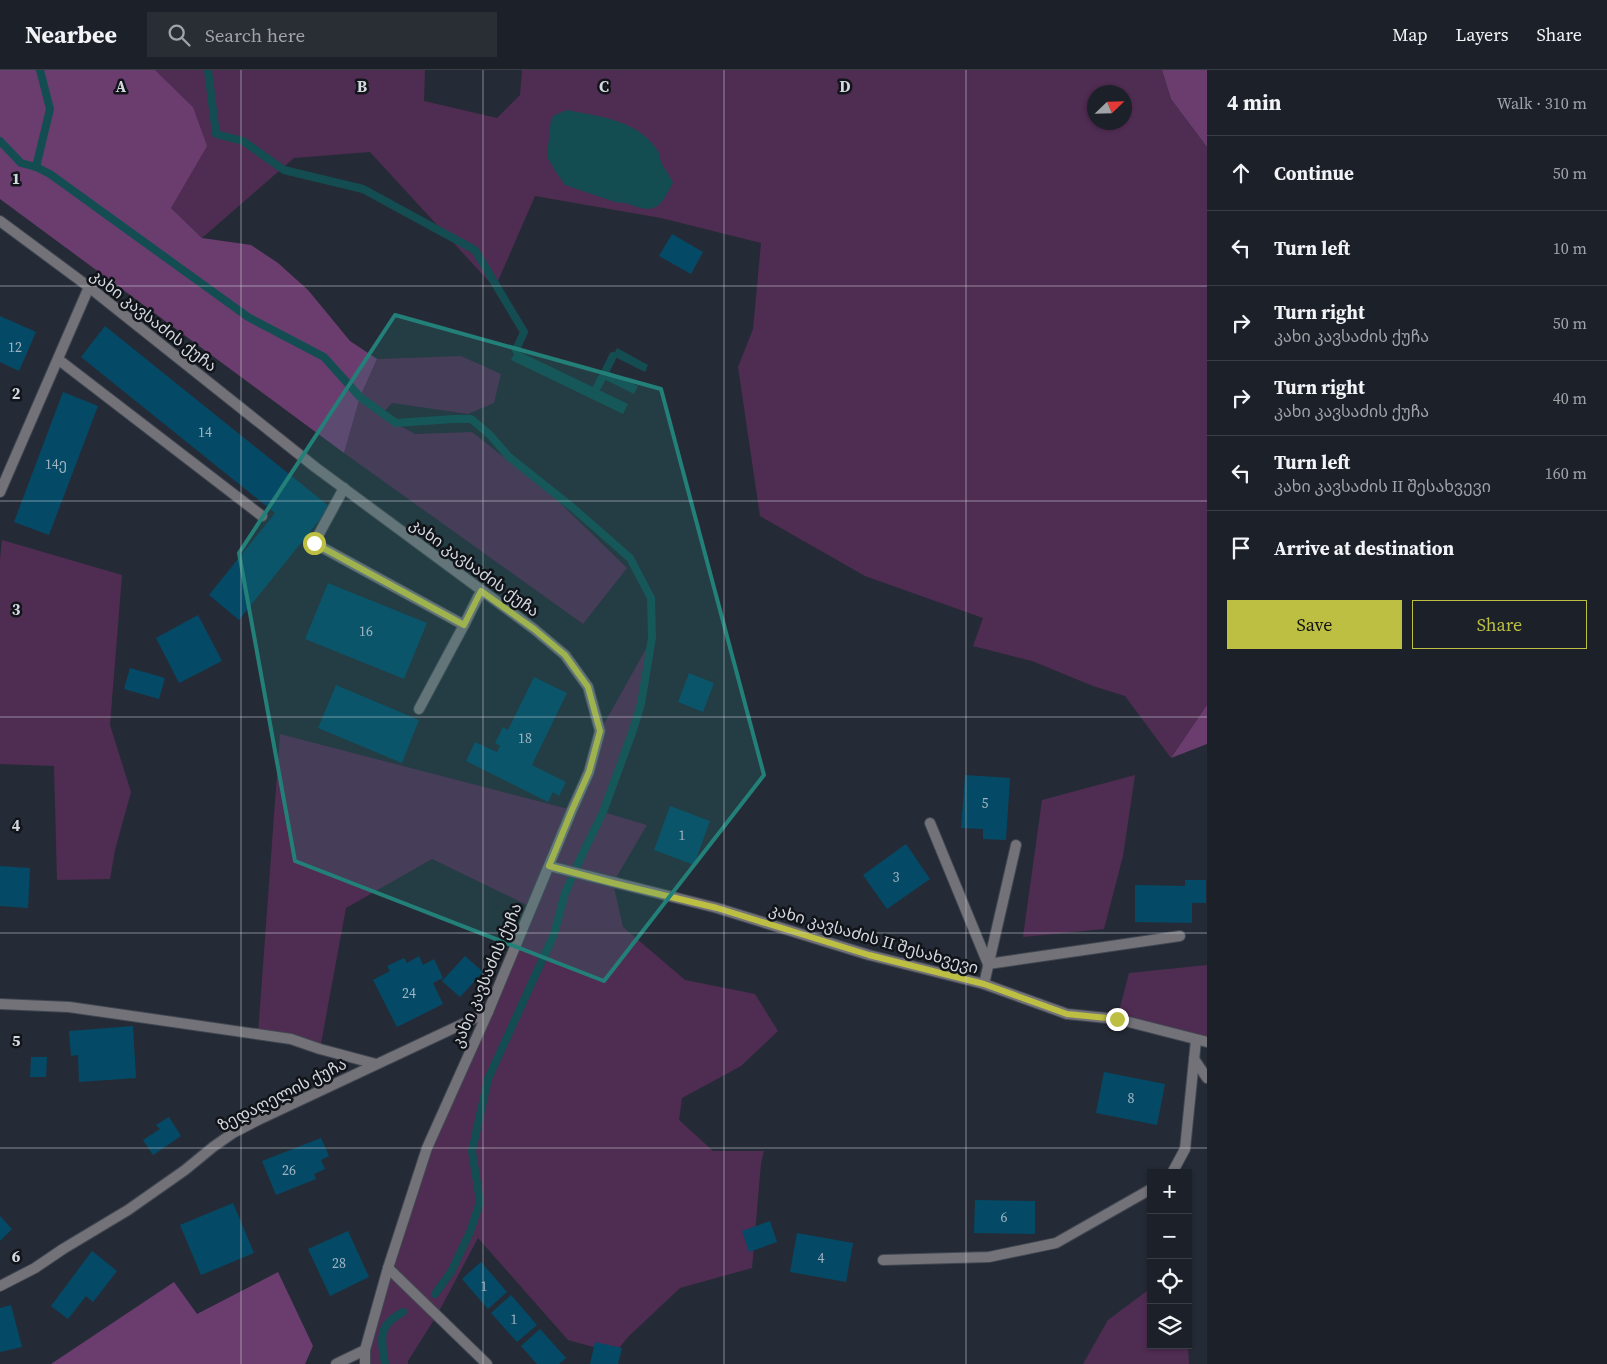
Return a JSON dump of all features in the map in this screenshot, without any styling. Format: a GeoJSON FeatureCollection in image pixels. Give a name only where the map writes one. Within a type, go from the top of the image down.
{"type":"FeatureCollection","features":[{"type":"Feature","properties":{"kind":"street","name":"კახი კავსაძის ქუჩა"},"geometry":{"type":"LineString","coordinates":[[0,221],[89,287],[315,467],[534,629],[565,655],[588,687],[600,731],[589,772],[488,1012],[426,1148],[388,1268],[365,1350],[365,1364]]}},
{"type":"Feature","properties":{"kind":"street"},"geometry":{"type":"LineString","coordinates":[[0,492],[89,287]]}},
{"type":"Feature","properties":{"kind":"street"},"geometry":{"type":"LineString","coordinates":[[58,360],[262,516]]}},
{"type":"Feature","properties":{"kind":"street"},"geometry":{"type":"LineString","coordinates":[[344,488],[314,543],[464,625]]}},
{"type":"Feature","properties":{"kind":"street"},"geometry":{"type":"LineString","coordinates":[[419,709],[481,591]]}},
{"type":"Feature","properties":{"kind":"street"},"geometry":{"type":"LineString","coordinates":[[930,824],[988,964]]}},
{"type":"Feature","properties":{"kind":"street"},"geometry":{"type":"LineString","coordinates":[[984,984],[1016,845]]}},
{"type":"Feature","properties":{"kind":"street","name":"კახი კავსაძის II შესახვევი"},"geometry":{"type":"LineString","coordinates":[[549,866],[717,908],[869,955],[984,984],[1067,1014],[1117,1019],[1207,1042]]}},
{"type":"Feature","properties":{"kind":"street"},"geometry":{"type":"LineString","coordinates":[[988,964],[1180,936]]}},
{"type":"Feature","properties":{"kind":"street"},"geometry":{"type":"LineString","coordinates":[[0,1004],[69,1007],[291,1038],[320,1049],[376,1064]]}},
{"type":"Feature","properties":{"kind":"street","name":"ზედაღელის ქუჩა"},"geometry":{"type":"LineString","coordinates":[[0,1286],[34,1268],[128,1210],[233,1133],[488,1012]]}},
{"type":"Feature","properties":{"kind":"street"},"geometry":{"type":"LineString","coordinates":[[1174,1169],[1185,1148],[1196,1040]]}},
{"type":"Feature","properties":{"kind":"street"},"geometry":{"type":"LineString","coordinates":[[1194,1058],[1207,1078]]}},
{"type":"Feature","properties":{"kind":"street"},"geometry":{"type":"LineString","coordinates":[[883,1260],[989,1257],[1056,1243],[1147,1191]]}},
{"type":"Feature","properties":{"kind":"street"},"geometry":{"type":"LineString","coordinates":[[388,1268],[487,1364]]}},
{"type":"Feature","properties":{"kind":"street"},"geometry":{"type":"LineString","coordinates":[[336,1364],[365,1350]]}},
{"type":"Feature","properties":{"kind":"highlighted area"},"geometry":{"type":"Polygon","coordinates":[[[395,315],[661,389],[764,775],[604,981],[295,861],[239,553],[395,315]]]}},
{"type":"Feature","properties":{"kind":"shaded area"},"geometry":{"type":"Polygon","coordinates":[[[0,70],[155,70],[193,107],[207,146],[171,208],[202,238],[251,245],[278,263],[308,290],[350,341],[377,359],[360,397],[344,453],[0,199],[0,70]]]}},
{"type":"Feature","properties":{"kind":"shaded area"},"geometry":{"type":"Polygon","coordinates":[[[155,70],[425,70],[424,101],[497,118],[520,95],[522,70],[1162,70],[1171,99],[1207,147],[1207,705],[1171,758],[1125,696],[1093,686],[1032,661],[973,646],[983,618],[865,576],[760,516],[738,367],[753,329],[761,243],[661,218],[535,196],[495,288],[370,152],[294,158],[202,238],[171,208],[193,107],[155,70]]]}},
{"type":"Feature","properties":{"kind":"shaded area"},"geometry":{"type":"Polygon","coordinates":[[[1162,70],[1207,70],[1207,147],[1171,99],[1162,70]]]}},
{"type":"Feature","properties":{"kind":"shaded area"},"geometry":{"type":"Polygon","coordinates":[[[567,110],[617,121],[640,132],[649,140],[658,151],[662,164],[673,183],[658,206],[649,209],[640,208],[615,202],[565,185],[547,157],[551,119],[555,115],[567,110]]]}},
{"type":"Feature","properties":{"kind":"shaded area"},"geometry":{"type":"Polygon","coordinates":[[[617,348],[648,365],[645,372],[613,356],[617,348]]]}},
{"type":"Feature","properties":{"kind":"shaded area"},"geometry":{"type":"Polygon","coordinates":[[[516,350],[628,404],[623,414],[511,360],[516,350]]]}},
{"type":"Feature","properties":{"kind":"shaded area"},"geometry":{"type":"Polygon","coordinates":[[[461,356],[501,374],[494,403],[468,414],[392,403],[381,415],[415,434],[472,432],[553,496],[627,568],[583,624],[344,453],[360,397],[377,359],[461,356]]]}},
{"type":"Feature","properties":{"kind":"shaded area"},"geometry":{"type":"Polygon","coordinates":[[[606,370],[638,386],[634,394],[602,378],[606,370]]]}},
{"type":"Feature","properties":{"kind":"shaded area"},"geometry":{"type":"Polygon","coordinates":[[[2,540],[122,575],[110,725],[131,792],[115,850],[110,879],[57,880],[54,766],[0,764],[0,559],[2,540]]]}},
{"type":"Feature","properties":{"kind":"shaded area"},"geometry":{"type":"Polygon","coordinates":[[[652,638],[641,705],[603,812],[647,825],[613,883],[623,927],[685,980],[755,994],[778,1031],[741,1066],[682,1098],[679,1120],[713,1151],[764,1151],[761,1163],[752,1268],[680,1288],[628,1337],[615,1353],[568,1340],[478,1238],[437,1315],[408,1361],[408,1364],[365,1364],[408,1205],[531,907],[432,859],[346,908],[320,1049],[258,1034],[280,734],[572,810],[600,731],[652,638]]]}},
{"type":"Feature","properties":{"kind":"shaded area"},"geometry":{"type":"Polygon","coordinates":[[[1207,705],[1207,744],[1171,758],[1207,705]]]}},
{"type":"Feature","properties":{"kind":"shaded area"},"geometry":{"type":"Polygon","coordinates":[[[1135,775],[1123,856],[1104,929],[1023,937],[1042,800],[1135,775]]]}},
{"type":"Feature","properties":{"kind":"shaded area"},"geometry":{"type":"Polygon","coordinates":[[[1207,965],[1207,1042],[1117,1019],[1129,973],[1207,965]]]}},
{"type":"Feature","properties":{"kind":"shaded area"},"geometry":{"type":"Polygon","coordinates":[[[278,1272],[313,1346],[305,1364],[51,1364],[174,1282],[197,1314],[278,1272]]]}},
{"type":"Feature","properties":{"kind":"shaded area"},"geometry":{"type":"Polygon","coordinates":[[[1147,1291],[1147,1349],[1188,1349],[1189,1364],[1083,1364],[1108,1320],[1147,1291]]]}},
{"type":"Feature","properties":{"kind":"building"},"geometry":{"type":"Polygon","coordinates":[[[672,234],[703,252],[691,274],[659,256],[672,234]]]}},
{"type":"Feature","properties":{"kind":"building"},"geometry":{"type":"Polygon","coordinates":[[[0,316],[36,332],[19,371],[0,362],[0,316]]]}},
{"type":"Feature","properties":{"kind":"building"},"geometry":{"type":"Polygon","coordinates":[[[105,326],[330,507],[239,620],[209,595],[275,513],[81,357],[105,326]]]}},
{"type":"Feature","properties":{"kind":"building"},"geometry":{"type":"Polygon","coordinates":[[[63,392],[98,406],[49,535],[14,522],[63,392]]]}},
{"type":"Feature","properties":{"kind":"building"},"geometry":{"type":"Polygon","coordinates":[[[328,583],[427,623],[404,679],[305,639],[328,583]]]}},
{"type":"Feature","properties":{"kind":"building"},"geometry":{"type":"Polygon","coordinates":[[[198,615],[222,661],[179,683],[156,638],[198,615]]]}},
{"type":"Feature","properties":{"kind":"building"},"geometry":{"type":"Polygon","coordinates":[[[130,668],[165,678],[159,699],[124,689],[130,668]]]}},
{"type":"Feature","properties":{"kind":"building"},"geometry":{"type":"Polygon","coordinates":[[[689,673],[714,683],[703,712],[678,702],[689,673]]]}},
{"type":"Feature","properties":{"kind":"building"},"geometry":{"type":"Polygon","coordinates":[[[534,677],[567,693],[532,765],[566,782],[559,796],[553,792],[548,802],[466,761],[475,742],[497,752],[500,746],[495,743],[503,727],[508,730],[534,677]]]}},
{"type":"Feature","properties":{"kind":"building"},"geometry":{"type":"Polygon","coordinates":[[[336,685],[419,720],[402,763],[318,728],[336,685]]]}},
{"type":"Feature","properties":{"kind":"building"},"geometry":{"type":"Polygon","coordinates":[[[965,775],[1010,778],[1006,840],[983,839],[983,829],[961,828],[965,775]]]}},
{"type":"Feature","properties":{"kind":"building"},"geometry":{"type":"Polygon","coordinates":[[[670,806],[710,821],[694,865],[654,850],[670,806]]]}},
{"type":"Feature","properties":{"kind":"building"},"geometry":{"type":"Polygon","coordinates":[[[906,844],[930,879],[887,909],[863,875],[906,844]]]}},
{"type":"Feature","properties":{"kind":"building"},"geometry":{"type":"Polygon","coordinates":[[[0,866],[30,868],[28,908],[0,906],[0,866]]]}},
{"type":"Feature","properties":{"kind":"building"},"geometry":{"type":"Polygon","coordinates":[[[1185,880],[1206,880],[1206,903],[1192,903],[1192,923],[1135,922],[1135,885],[1185,886],[1185,880]]]}},
{"type":"Feature","properties":{"kind":"building"},"geometry":{"type":"Polygon","coordinates":[[[419,956],[423,965],[434,959],[443,978],[433,983],[443,1004],[397,1027],[373,980],[390,971],[387,966],[404,958],[407,963],[419,956]]]}},
{"type":"Feature","properties":{"kind":"building"},"geometry":{"type":"Polygon","coordinates":[[[465,956],[483,972],[460,997],[442,981],[465,956]]]}},
{"type":"Feature","properties":{"kind":"building"},"geometry":{"type":"Polygon","coordinates":[[[133,1026],[136,1078],[79,1082],[78,1055],[71,1056],[69,1031],[133,1026]]]}},
{"type":"Feature","properties":{"kind":"building"},"geometry":{"type":"Polygon","coordinates":[[[31,1057],[47,1057],[46,1077],[30,1077],[31,1057]]]}},
{"type":"Feature","properties":{"kind":"building"},"geometry":{"type":"Polygon","coordinates":[[[1104,1072],[1165,1084],[1157,1125],[1096,1113],[1104,1072]]]}},
{"type":"Feature","properties":{"kind":"building"},"geometry":{"type":"Polygon","coordinates":[[[169,1117],[181,1136],[153,1155],[143,1140],[160,1129],[156,1125],[169,1117]]]}},
{"type":"Feature","properties":{"kind":"building"},"geometry":{"type":"Polygon","coordinates":[[[321,1138],[329,1156],[321,1160],[325,1169],[314,1174],[316,1179],[276,1195],[262,1161],[321,1138]]]}},
{"type":"Feature","properties":{"kind":"building"},"geometry":{"type":"Polygon","coordinates":[[[975,1200],[1035,1201],[1035,1234],[974,1233],[975,1200]]]}},
{"type":"Feature","properties":{"kind":"building"},"geometry":{"type":"Polygon","coordinates":[[[233,1203],[254,1253],[201,1275],[180,1225],[233,1203]]]}},
{"type":"Feature","properties":{"kind":"building"},"geometry":{"type":"Polygon","coordinates":[[[0,1216],[12,1229],[0,1241],[0,1216]]]}},
{"type":"Feature","properties":{"kind":"building"},"geometry":{"type":"Polygon","coordinates":[[[770,1221],[777,1242],[749,1252],[742,1231],[770,1221]]]}},
{"type":"Feature","properties":{"kind":"building"},"geometry":{"type":"Polygon","coordinates":[[[348,1231],[369,1277],[330,1296],[308,1249],[348,1231]]]}},
{"type":"Feature","properties":{"kind":"building"},"geometry":{"type":"Polygon","coordinates":[[[797,1233],[853,1243],[846,1282],[790,1272],[797,1233]]]}},
{"type":"Feature","properties":{"kind":"building"},"geometry":{"type":"Polygon","coordinates":[[[92,1251],[117,1271],[93,1302],[86,1296],[68,1319],[51,1306],[92,1251]]]}},
{"type":"Feature","properties":{"kind":"building"},"geometry":{"type":"Polygon","coordinates":[[[481,1262],[507,1292],[488,1309],[462,1279],[481,1262]]]}},
{"type":"Feature","properties":{"kind":"building"},"geometry":{"type":"Polygon","coordinates":[[[511,1295],[537,1325],[517,1342],[491,1313],[511,1295]]]}},
{"type":"Feature","properties":{"kind":"building"},"geometry":{"type":"Polygon","coordinates":[[[11,1305],[22,1347],[0,1352],[0,1308],[11,1305]]]}},
{"type":"Feature","properties":{"kind":"building"},"geometry":{"type":"Polygon","coordinates":[[[540,1329],[566,1358],[559,1364],[537,1364],[521,1346],[540,1329]]]}},
{"type":"Feature","properties":{"kind":"building"},"geometry":{"type":"Polygon","coordinates":[[[595,1342],[622,1348],[618,1364],[590,1364],[595,1342]]]}},
{"type":"Feature","properties":{"kind":"waterway"},"geometry":{"type":"LineString","coordinates":[[36,167],[50,109],[40,70]]}},
{"type":"Feature","properties":{"kind":"waterway"},"geometry":{"type":"LineString","coordinates":[[208,70],[216,134],[243,141],[284,170],[363,189],[475,250],[524,332],[516,350]]}},
{"type":"Feature","properties":{"kind":"waterway"},"geometry":{"type":"LineString","coordinates":[[0,141],[21,163],[36,167],[50,174],[248,317],[324,357],[360,397],[396,423],[471,419],[489,434],[509,457],[573,508],[630,558],[651,598],[652,638],[641,704],[603,812],[565,893],[554,934],[488,1079],[472,1151],[480,1202],[470,1232],[451,1272],[435,1294]]}},
{"type":"Feature","properties":{"kind":"waterway"},"geometry":{"type":"LineString","coordinates":[[606,370],[613,356]]}},
{"type":"Feature","properties":{"kind":"waterway"},"geometry":{"type":"LineString","coordinates":[[596,389],[602,378]]}},
{"type":"Feature","properties":{"kind":"waterway"},"geometry":{"type":"LineString","coordinates":[[385,1364],[382,1347],[385,1328],[389,1322],[403,1312]]}},
{"type":"Feature","properties":{"kind":"route"},"geometry":{"type":"LineString","coordinates":[[314,543],[464,625],[481,591],[534,629],[565,655],[588,687],[600,731],[589,772],[549,866],[717,908],[869,955],[984,984],[1067,1014],[1117,1019]]}}]}
